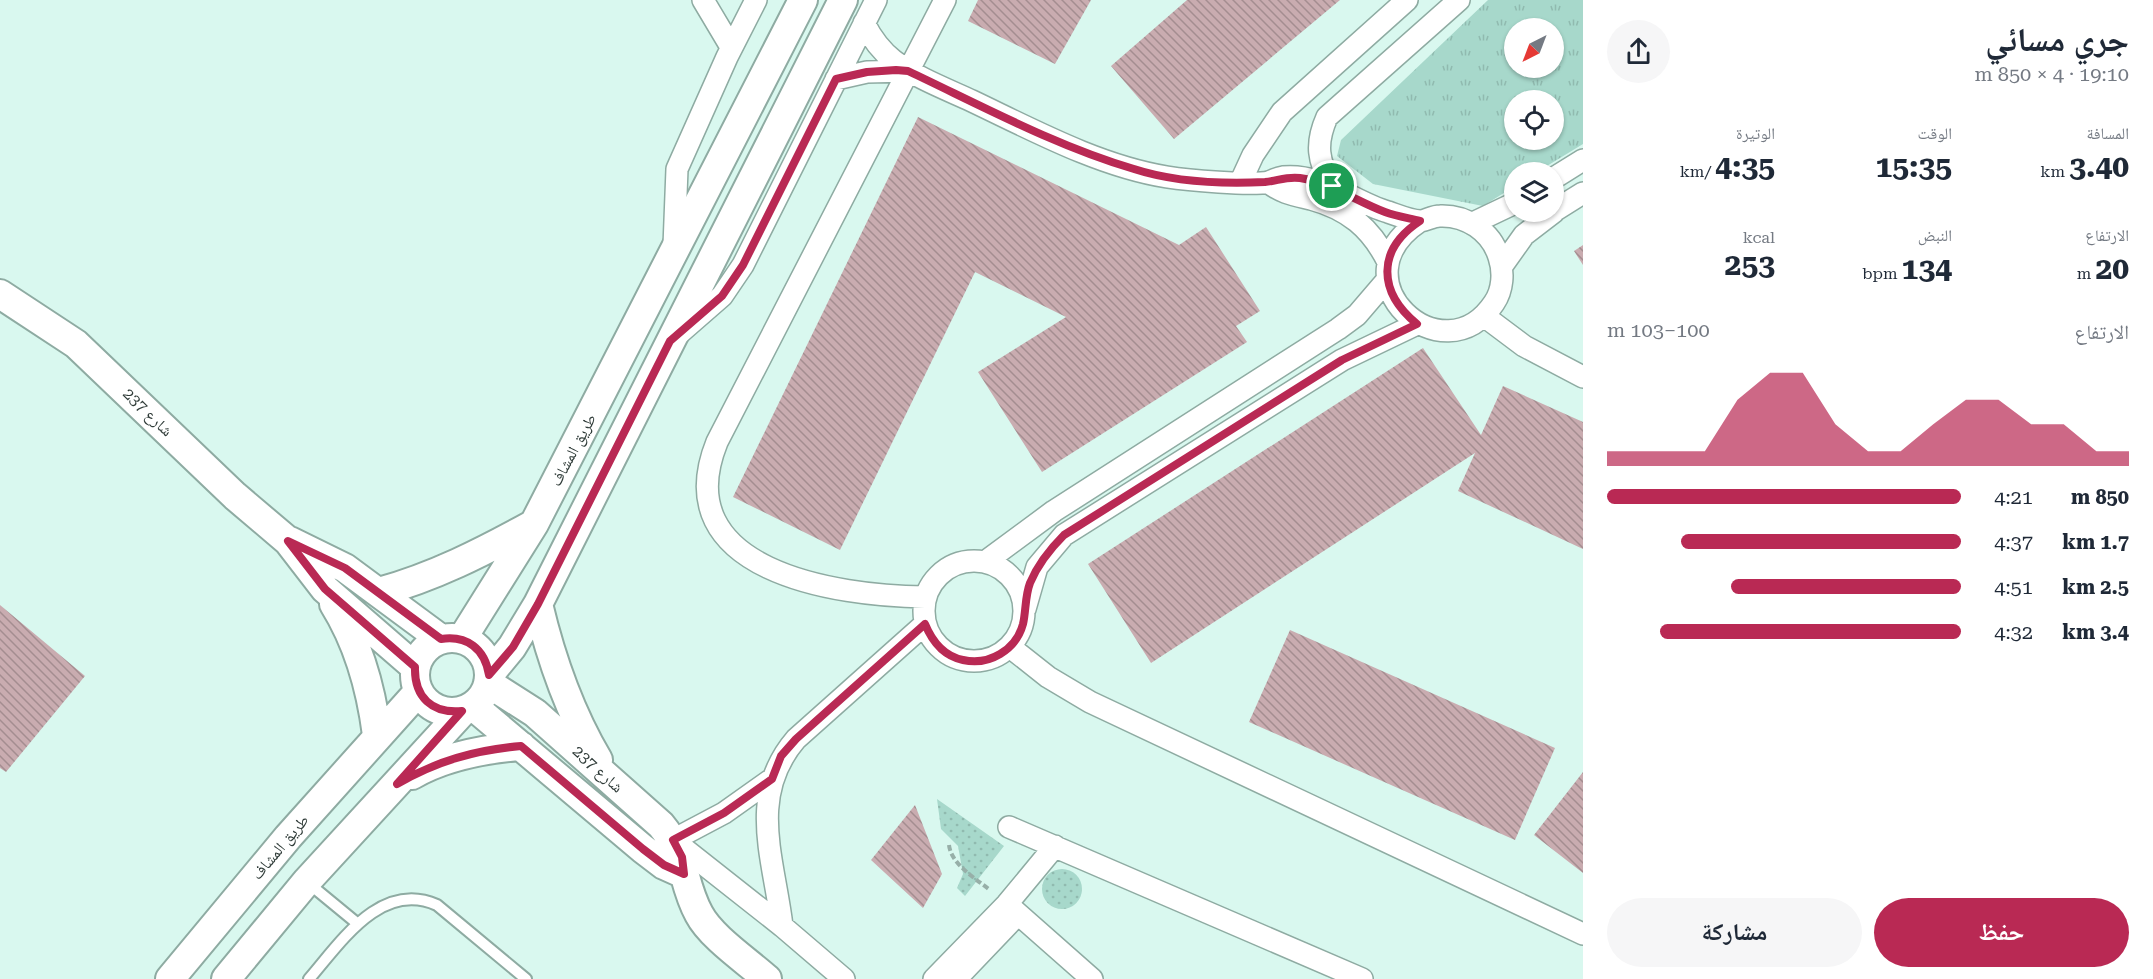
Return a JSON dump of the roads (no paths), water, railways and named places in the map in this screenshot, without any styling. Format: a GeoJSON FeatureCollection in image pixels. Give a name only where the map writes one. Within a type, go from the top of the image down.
{"type":"FeatureCollection","features":[{"type":"Feature","properties":{"kind":"street"},"geometry":{"type":"LineString","coordinates":[[703,0],[731,47]]}},
{"type":"Feature","properties":{"kind":"street","name":"طريق المشاف"},"geometry":{"type":"LineString","coordinates":[[674,255],[677,169],[731,47],[756,0]]}},
{"type":"Feature","properties":{"kind":"street","name":"طريق المشاف"},"geometry":{"type":"LineString","coordinates":[[451,639],[534,524],[803,0]]}},
{"type":"Feature","properties":{"kind":"street"},"geometry":{"type":"LineString","coordinates":[[226,979],[307,881],[478,694],[513,647],[538,604],[843,0]]}},
{"type":"Feature","properties":{"kind":"street"},"geometry":{"type":"LineString","coordinates":[[670,341],[722,296],[738,273],[876,0]]}},
{"type":"Feature","properties":{"kind":"street"},"geometry":{"type":"LineString","coordinates":[[925,597],[878,596],[837,590],[796,578],[742,554],[724,536],[711,515],[705,490],[708,465],[717,442],[945,0]]}},
{"type":"Feature","properties":{"kind":"street"},"geometry":{"type":"LineString","coordinates":[[1241,181],[1253,155],[1282,112],[1407,0]]}},
{"type":"Feature","properties":{"kind":"street"},"geometry":{"type":"LineString","coordinates":[[1332,186],[1322,168],[1318,151],[1320,134],[1328,117],[1459,0]]}},
{"type":"Feature","properties":{"kind":"street"},"geometry":{"type":"LineString","coordinates":[[864,23],[880,49],[908,71],[1051,138],[1135,170],[1166,177],[1241,181],[1268,182],[1288,177],[1332,186],[1384,212],[1420,221]]}},
{"type":"Feature","properties":{"kind":"street"},"geometry":{"type":"LineString","coordinates":[[836,79],[867,72],[908,71]]}},
{"type":"Feature","properties":{"kind":"street"},"geometry":{"type":"LineString","coordinates":[[1564,172],[1583,160]]}},
{"type":"Feature","properties":{"kind":"street"},"geometry":{"type":"LineString","coordinates":[[985,562],[1054,511],[1357,315],[1388,271],[1400,238],[1420,221],[1437,216],[1455,217],[1473,223],[1492,242],[1502,266],[1501,285],[1495,302],[1484,316],[1469,326],[1452,331],[1434,330],[1417,324],[1392,298],[1388,271],[1370,233],[1351,215],[1326,203],[1283,192],[1268,182]]}},
{"type":"Feature","properties":{"kind":"street"},"geometry":{"type":"LineString","coordinates":[[1564,205],[1583,193]]}},
{"type":"Feature","properties":{"kind":"street"},"geometry":{"type":"LineString","coordinates":[[1473,223],[1504,208]]}},
{"type":"Feature","properties":{"kind":"street"},"geometry":{"type":"LineString","coordinates":[[1502,266],[1524,235],[1540,222]]}},
{"type":"Feature","properties":{"kind":"street","name":"شارع 237"},"geometry":{"type":"LineString","coordinates":[[0,294],[76,344],[235,496],[288,541],[325,589],[417,679]]}},
{"type":"Feature","properties":{"kind":"street"},"geometry":{"type":"LineString","coordinates":[[1484,316],[1524,346],[1583,377]]}},
{"type":"Feature","properties":{"kind":"street"},"geometry":{"type":"LineString","coordinates":[[1025,609],[1016,584],[1002,570],[985,562],[972,560],[948,567],[930,585],[925,597],[925,624],[938,647],[961,660],[987,660],[1010,647],[1023,623],[1037,567],[1064,535],[1342,360],[1417,324]]}},
{"type":"Feature","properties":{"kind":"street"},"geometry":{"type":"LineString","coordinates":[[379,592],[414,582],[463,561],[534,524]]}},
{"type":"Feature","properties":{"kind":"street","name":"شارع 237"},"geometry":{"type":"LineString","coordinates":[[288,541],[345,568],[451,639]]}},
{"type":"Feature","properties":{"kind":"street"},"geometry":{"type":"LineString","coordinates":[[325,589],[341,616],[366,674],[377,735]]}},
{"type":"Feature","properties":{"kind":"street"},"geometry":{"type":"LineString","coordinates":[[538,604],[566,695],[578,724],[610,780]]}},
{"type":"Feature","properties":{"kind":"street"},"geometry":{"type":"LineString","coordinates":[[782,926],[768,837],[767,805],[772,779],[781,756],[796,739],[925,624]]}},
{"type":"Feature","properties":{"kind":"street"},"geometry":{"type":"LineString","coordinates":[[451,639],[471,643],[484,657],[478,694],[450,712],[437,709],[426,702],[417,679],[424,650],[451,639]]}},
{"type":"Feature","properties":{"kind":"street"},"geometry":{"type":"LineString","coordinates":[[1010,647],[1048,677],[1090,702],[1583,934]]}},
{"type":"Feature","properties":{"kind":"street","name":"طريق المشاف"},"geometry":{"type":"LineString","coordinates":[[170,979],[377,735],[417,679]]}},
{"type":"Feature","properties":{"kind":"street","name":"شارع 237"},"geometry":{"type":"LineString","coordinates":[[478,694],[521,746],[643,849],[664,865],[684,874]]}},
{"type":"Feature","properties":{"kind":"street","name":"شارع 237"},"geometry":{"type":"LineString","coordinates":[[478,694],[536,712],[661,825],[673,840],[682,857],[684,874],[704,923],[767,979]]}},
{"type":"Feature","properties":{"kind":"street"},"geometry":{"type":"LineString","coordinates":[[397,784],[444,760],[469,753],[521,746]]}},
{"type":"Feature","properties":{"kind":"street"},"geometry":{"type":"LineString","coordinates":[[772,779],[724,813],[673,840],[782,926],[844,979]]}},
{"type":"Feature","properties":{"kind":"street"},"geometry":{"type":"LineString","coordinates":[[1009,827],[1362,979]]}},
{"type":"Feature","properties":{"kind":"street"},"geometry":{"type":"LineString","coordinates":[[956,979],[1012,909],[1055,846]]}},
{"type":"Feature","properties":{"kind":"street"},"geometry":{"type":"LineString","coordinates":[[934,979],[1012,909]]}},
{"type":"Feature","properties":{"kind":"street"},"geometry":{"type":"LineString","coordinates":[[1012,909],[1092,979]]}},
{"type":"Feature","properties":{"kind":"lane"},"geometry":{"type":"LineString","coordinates":[[307,881],[358,924]]}},
{"type":"Feature","properties":{"kind":"lane"},"geometry":{"type":"LineString","coordinates":[[309,979],[358,924],[395,900],[424,900],[437,905],[526,979]]}}]}
